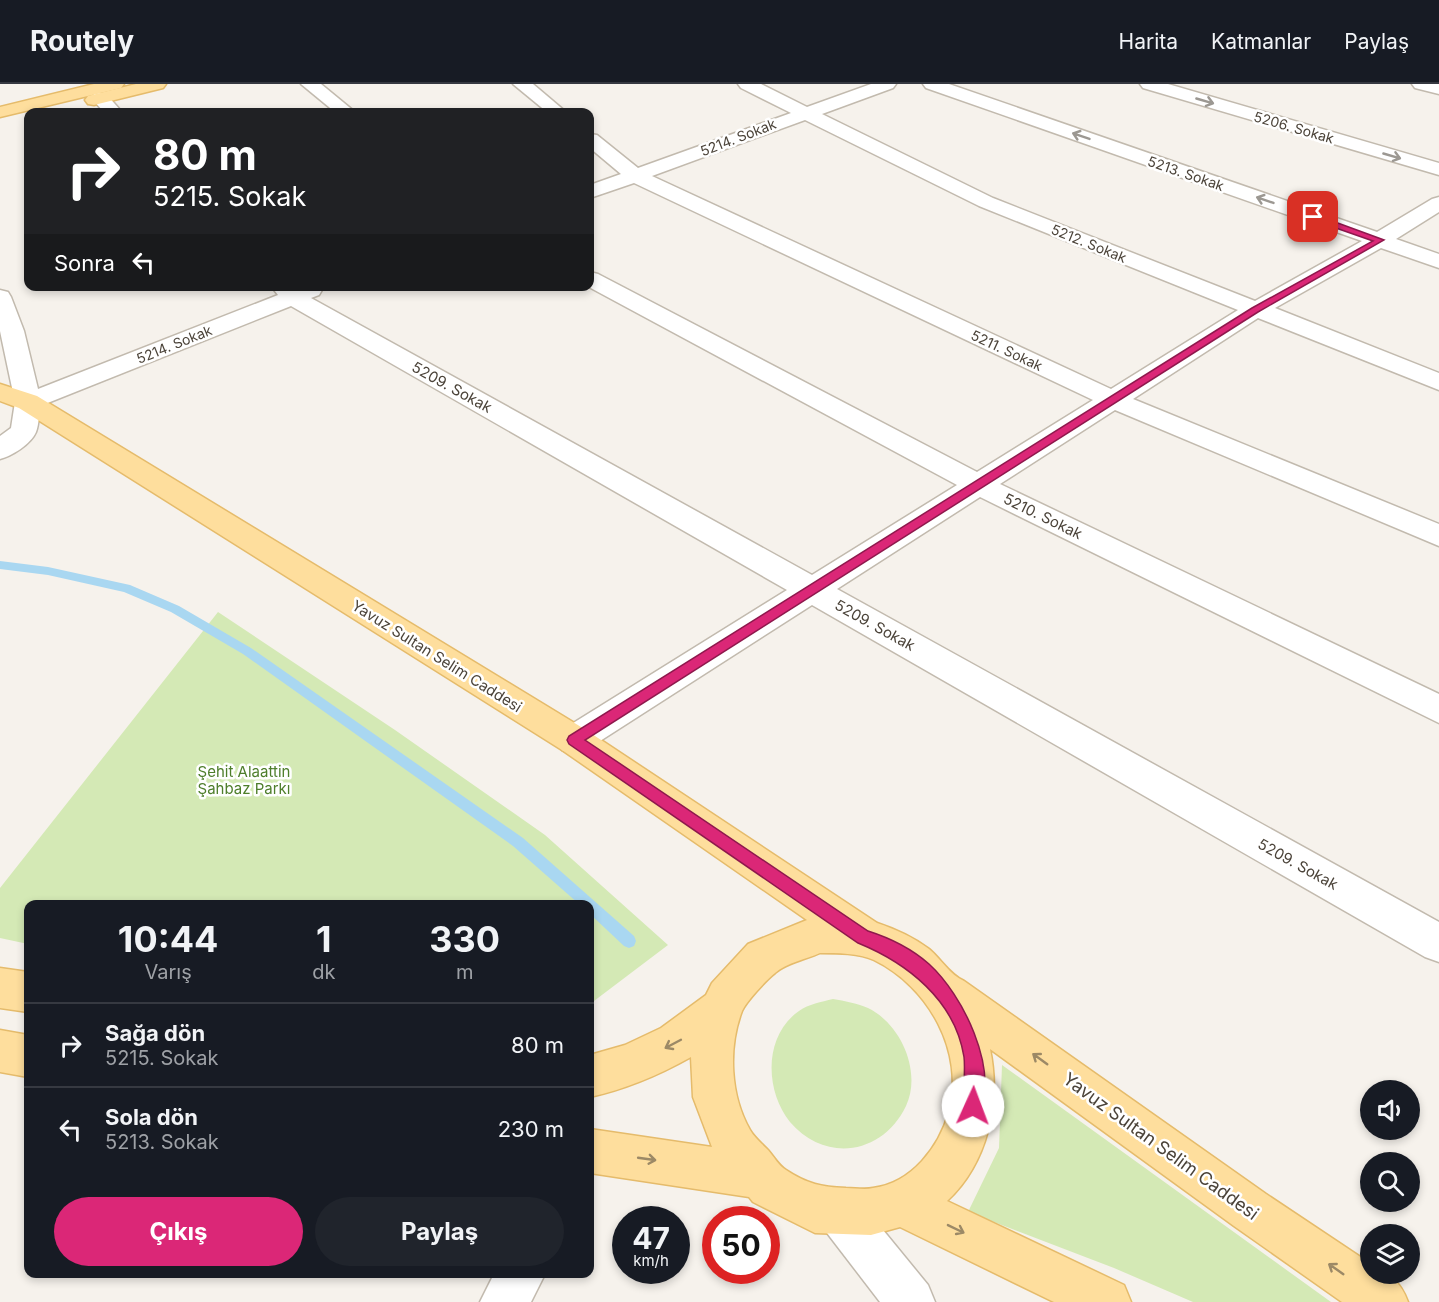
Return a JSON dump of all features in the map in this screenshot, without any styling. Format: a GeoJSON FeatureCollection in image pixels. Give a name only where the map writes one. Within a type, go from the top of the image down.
{"type":"FeatureCollection","features":[{"type":"Feature","properties":{"kind":"main road"},"geometry":{"type":"LineString","coordinates":[[1,114],[115,84]]}},
{"type":"Feature","properties":{"kind":"main road"},"geometry":{"type":"LineString","coordinates":[[61,108],[157,84]]}},
{"type":"Feature","properties":{"kind":"main road"},"geometry":{"type":"LineString","coordinates":[[1,114],[24,117]]}},
{"type":"Feature","properties":{"kind":"main road","name":"Yavuz Sultan Selim Caddesi"},"geometry":{"type":"LineString","coordinates":[[14,397],[574,740],[864,937],[886,945],[924,970],[955,1008],[972,1055],[975,1080],[973,1106],[967,1130],[957,1153],[942,1174],[903,1204],[862,1214],[840,1214],[818,1210],[796,1202],[758,1176],[740,1155],[726,1132],[714,1099],[709,1057],[720,1011],[744,972],[761,957],[779,946],[820,934],[864,937]]}},
{"type":"Feature","properties":{"kind":"main road"},"geometry":{"type":"LineString","coordinates":[[0,988],[24,991]]}},
{"type":"Feature","properties":{"kind":"main road","name":"Yavuz Sultan Selim Caddesi"},"geometry":{"type":"LineString","coordinates":[[940,988],[1240,1203],[1384,1302]]}},
{"type":"Feature","properties":{"kind":"main road"},"geometry":{"type":"LineString","coordinates":[[594,1075],[658,1052],[693,1034],[720,1011]]}},
{"type":"Feature","properties":{"kind":"main road"},"geometry":{"type":"LineString","coordinates":[[0,1051],[24,1055]]}},
{"type":"Feature","properties":{"kind":"main road"},"geometry":{"type":"LineString","coordinates":[[594,1154],[758,1176]]}},
{"type":"Feature","properties":{"kind":"main road"},"geometry":{"type":"LineString","coordinates":[[903,1204],[1107,1302]]}},
{"type":"Feature","properties":{"kind":"street"},"geometry":{"type":"LineString","coordinates":[[310,84],[341,108]]}},
{"type":"Feature","properties":{"kind":"street"},"geometry":{"type":"LineString","coordinates":[[522,84],[552,108]]}},
{"type":"Feature","properties":{"kind":"street","name":"5212. Sokak"},"geometry":{"type":"LineString","coordinates":[[747,84],[986,202],[1439,382]]}},
{"type":"Feature","properties":{"kind":"street","name":"5214. Sokak"},"geometry":{"type":"LineString","coordinates":[[594,191],[887,84]]}},
{"type":"Feature","properties":{"kind":"street","name":"5213. Sokak"},"geometry":{"type":"LineString","coordinates":[[933,84],[1439,261]]}},
{"type":"Feature","properties":{"kind":"street","name":"5206. Sokak"},"geometry":{"type":"LineString","coordinates":[[1149,84],[1439,169]]}},
{"type":"Feature","properties":{"kind":"street"},"geometry":{"type":"LineString","coordinates":[[1421,84],[1439,89]]}},
{"type":"Feature","properties":{"kind":"street"},"geometry":{"type":"LineString","coordinates":[[100,98],[109,108]]}},
{"type":"Feature","properties":{"kind":"street","name":"5211. Sokak"},"geometry":{"type":"LineString","coordinates":[[594,142],[636,176],[1115,401],[1439,536]]}},
{"type":"Feature","properties":{"kind":"street"},"geometry":{"type":"LineString","coordinates":[[574,740],[811,589],[1115,401],[1255,310],[1380,240],[1439,203]]}},
{"type":"Feature","properties":{"kind":"street","name":"5210. Sokak"},"geometry":{"type":"LineString","coordinates":[[594,281],[979,485],[1439,709]]}},
{"type":"Feature","properties":{"kind":"street","name":"5214. Sokak"},"geometry":{"type":"LineString","coordinates":[[14,397],[287,292]]}},
{"type":"Feature","properties":{"kind":"street","name":"5209. Sokak"},"geometry":{"type":"LineString","coordinates":[[287,292],[1439,943]]}},
{"type":"Feature","properties":{"kind":"street"},"geometry":{"type":"LineString","coordinates":[[0,297],[12,331],[14,397],[22,432],[0,450]]}},
{"type":"Feature","properties":{"kind":"street"},"geometry":{"type":"LineString","coordinates":[[840,1214],[911,1302]]}},
{"type":"Feature","properties":{"kind":"street"},"geometry":{"type":"LineString","coordinates":[[504,1302],[518,1278]]}},
{"type":"Feature","properties":{"kind":"green space","name":"Şehit Alaattin Şahbaz Parkı"},"geometry":{"type":"Polygon","coordinates":[[[218,612],[395,730],[545,835],[668,945],[594,1001],[594,900],[24,900],[24,943],[0,938],[0,888],[218,612]]]}},
{"type":"Feature","properties":{"kind":"green space"},"geometry":{"type":"Polygon","coordinates":[[[833,999],[864,1006],[880,1015],[899,1037],[910,1064],[910,1093],[906,1106],[896,1122],[883,1135],[853,1148],[836,1148],[820,1144],[804,1135],[790,1122],[782,1109],[772,1080],[774,1049],[787,1022],[807,1007],[833,999]]]}},
{"type":"Feature","properties":{"kind":"green space"},"geometry":{"type":"Polygon","coordinates":[[[1002,1065],[1331,1302],[1193,1302],[1114,1268],[968,1212],[999,1148],[1002,1065]]]}},
{"type":"Feature","properties":{"kind":"waterway"},"geometry":{"type":"LineString","coordinates":[[0,565],[48,571],[126,588],[175,609],[247,651],[518,842],[584,900]]}},
{"type":"Feature","properties":{"kind":"waterway"},"geometry":{"type":"LineString","coordinates":[[594,909],[629,941]]}},
{"type":"Feature","properties":{"kind":"route"},"geometry":{"type":"LineString","coordinates":[[973,1106],[975,1080],[972,1055],[965,1031],[955,1008],[924,970],[886,945],[864,937],[574,740],[829,578],[1115,401],[1255,310],[1380,240],[1313,217]]}}]}
